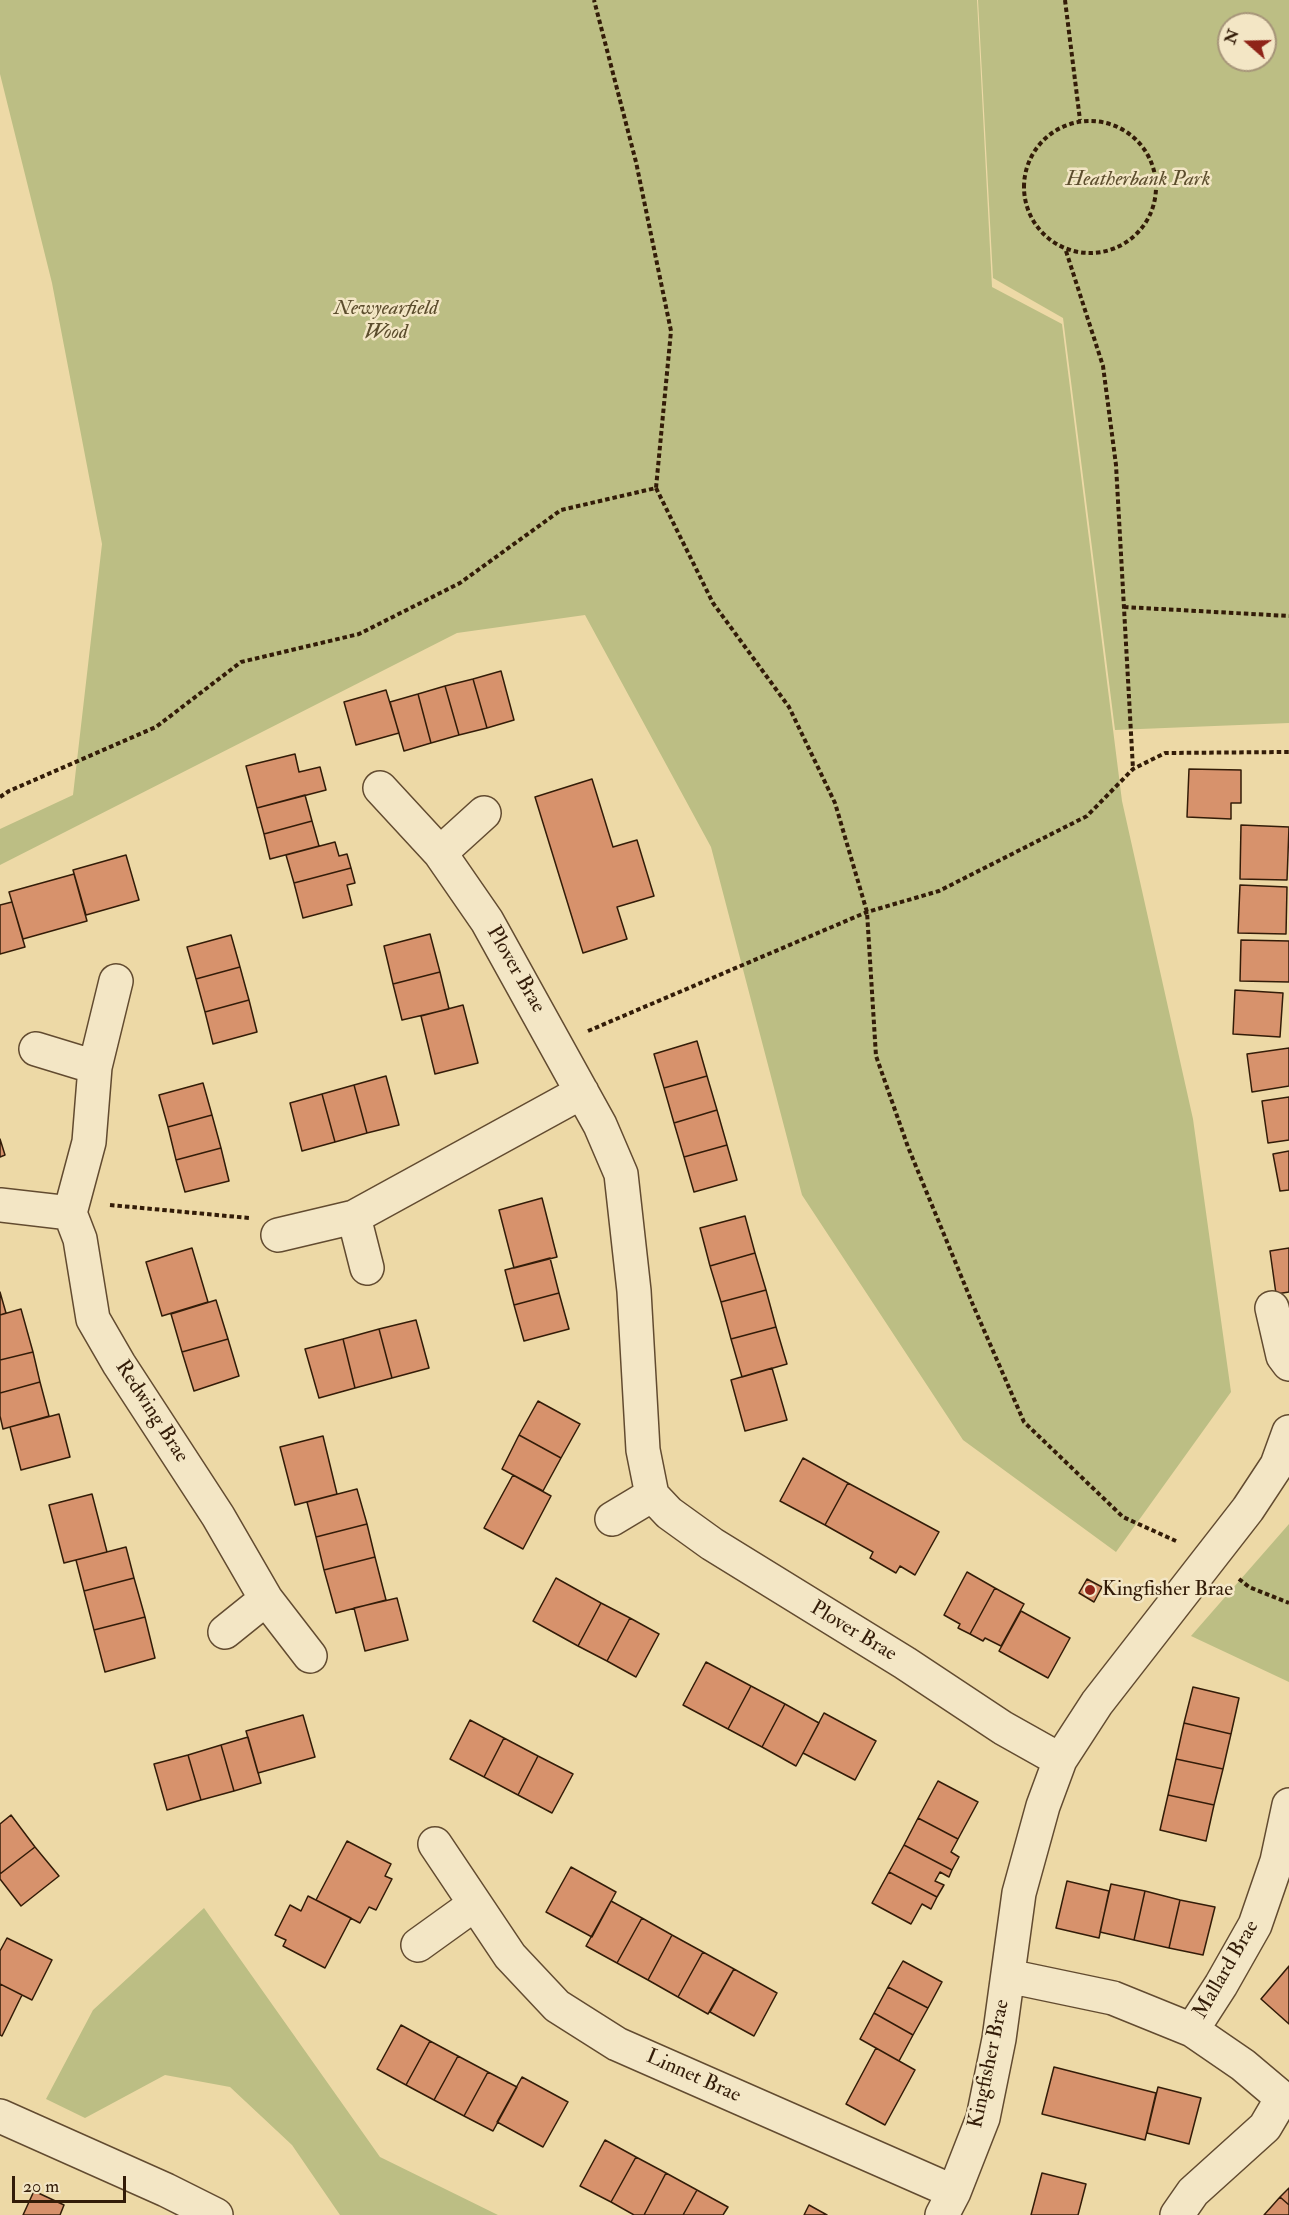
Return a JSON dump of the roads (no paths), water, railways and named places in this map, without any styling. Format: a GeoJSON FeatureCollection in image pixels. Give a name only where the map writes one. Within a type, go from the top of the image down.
{"type":"FeatureCollection","features":[{"type":"Feature","properties":{"kind":"street","name":"Plover Brae"},"geometry":{"type":"LineString","coordinates":[[380,788],[440,853],[487,921],[600,1125],[621,1174],[634,1291],[643,1450],[652,1495],[669,1513],[712,1544],[905,1663],[1003,1728],[1060,1760]]}},
{"type":"Feature","properties":{"kind":"street"},"geometry":{"type":"LineString","coordinates":[[440,853],[484,813]]}},
{"type":"Feature","properties":{"kind":"street"},"geometry":{"type":"LineString","coordinates":[[0,1205],[72,1207],[89,1142],[95,1067],[116,981]]}},
{"type":"Feature","properties":{"kind":"street"},"geometry":{"type":"LineString","coordinates":[[36,1049],[95,1067]]}},
{"type":"Feature","properties":{"kind":"street"},"geometry":{"type":"LineString","coordinates":[[278,1235],[354,1217],[582,1092]]}},
{"type":"Feature","properties":{"kind":"street","name":"Redwing Brae"},"geometry":{"type":"LineString","coordinates":[[72,1207],[80,1239],[93,1319],[124,1372],[218,1516],[266,1599],[310,1656]]}},
{"type":"Feature","properties":{"kind":"street"},"geometry":{"type":"LineString","coordinates":[[354,1217],[367,1268]]}},
{"type":"Feature","properties":{"kind":"street"},"geometry":{"type":"LineString","coordinates":[[1272,1308],[1282,1356],[1289,1364]]}},
{"type":"Feature","properties":{"kind":"street","name":"Kingfisher Brae"},"geometry":{"type":"LineString","coordinates":[[948,2204],[983,2118],[999,2039],[1019,1893],[1043,1806],[1060,1760],[1097,1703],[1248,1509],[1277,1465],[1289,1432]]}},
{"type":"Feature","properties":{"kind":"street"},"geometry":{"type":"LineString","coordinates":[[612,1519],[652,1495]]}},
{"type":"Feature","properties":{"kind":"street"},"geometry":{"type":"LineString","coordinates":[[225,1632],[266,1599]]}},
{"type":"Feature","properties":{"kind":"street","name":"Mallard Brae"},"geometry":{"type":"LineString","coordinates":[[1192,2030],[1255,1925],[1277,1860],[1289,1805]]}},
{"type":"Feature","properties":{"kind":"street","name":"Linnet Brae"},"geometry":{"type":"LineString","coordinates":[[435,1844],[510,1956],[557,2006],[617,2044],[948,2204]]}},
{"type":"Feature","properties":{"kind":"street"},"geometry":{"type":"LineString","coordinates":[[417,1945],[475,1904]]}},
{"type":"Feature","properties":{"kind":"street","name":"Mallard Brae"},"geometry":{"type":"LineString","coordinates":[[1008,1976],[1113,1998],[1192,2030],[1243,2064],[1286,2099],[1265,2127],[1193,2192],[1177,2215]]}},
{"type":"Feature","properties":{"kind":"street"},"geometry":{"type":"LineString","coordinates":[[0,2116],[166,2190],[216,2215]]}},
{"type":"Feature","properties":{"kind":"place","name":"Kingfisher Brae"},"geometry":{"type":"Point","coordinates":[1090,1590]}},
{"type":"Feature","properties":{"kind":"park label","name":"Heatherbank Park"},"geometry":{"type":"Point","coordinates":[1138,180]}},
{"type":"Feature","properties":{"kind":"park label","name":"Newyearfield Wood"},"geometry":{"type":"Point","coordinates":[386,321]}}]}
